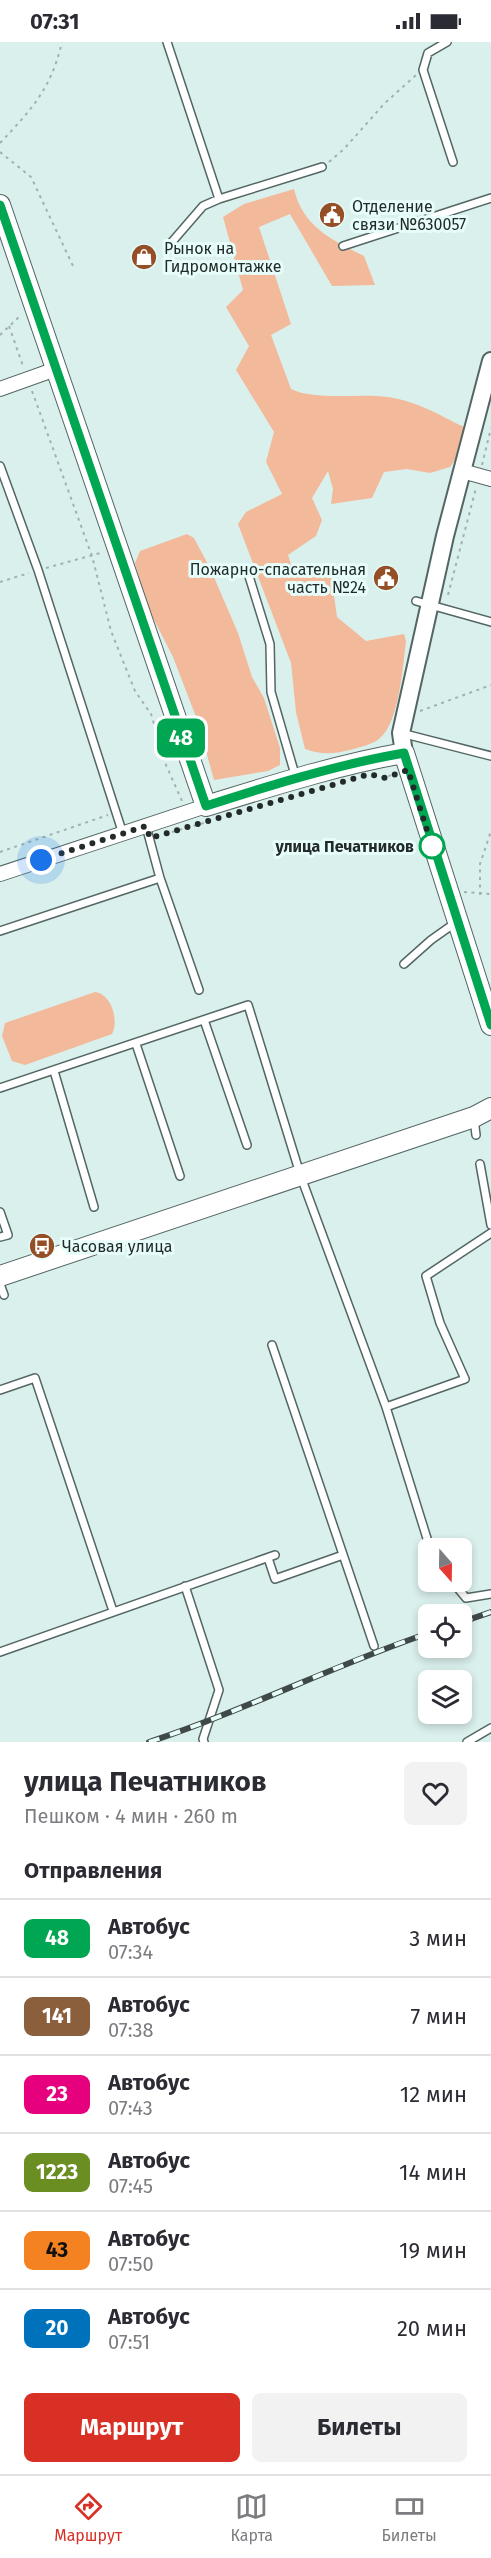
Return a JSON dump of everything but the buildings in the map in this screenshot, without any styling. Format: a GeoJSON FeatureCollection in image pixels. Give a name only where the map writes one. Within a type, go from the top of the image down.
{"type":"FeatureCollection","features":[{"type":"Feature","properties":{"kind":"main road"},"geometry":{"type":"LineString","coordinates":[[0,205],[117,549],[199,814],[296,778],[362,760],[406,762],[491,1025]]}},
{"type":"Feature","properties":{"kind":"main road"},"geometry":{"type":"LineString","coordinates":[[2,1285],[300,1177],[480,1120]]}},
{"type":"Feature","properties":{"kind":"street"},"geometry":{"type":"LineString","coordinates":[[406,762],[401,733],[430,604],[441,535],[462,471],[491,361]]}},
{"type":"Feature","properties":{"kind":"street"},"geometry":{"type":"LineString","coordinates":[[0,389],[56,369]]}},
{"type":"Feature","properties":{"kind":"street"},"geometry":{"type":"LineString","coordinates":[[462,471],[485,478]]}},
{"type":"Feature","properties":{"kind":"street"},"geometry":{"type":"LineString","coordinates":[[0,874],[123,834],[148,832],[199,814]]}},
{"type":"Feature","properties":{"kind":"lane"},"geometry":{"type":"LineString","coordinates":[[167,42],[219,200]]}},
{"type":"Feature","properties":{"kind":"lane"},"geometry":{"type":"LineString","coordinates":[[447,42],[428,53],[423,70],[453,162]]}},
{"type":"Feature","properties":{"kind":"lane"},"geometry":{"type":"LineString","coordinates":[[171,243],[203,206],[322,167]]}},
{"type":"Feature","properties":{"kind":"lane"},"geometry":{"type":"LineString","coordinates":[[343,246],[491,198]]}},
{"type":"Feature","properties":{"kind":"lane"},"geometry":{"type":"LineString","coordinates":[[0,466],[38,570],[123,834]]}},
{"type":"Feature","properties":{"kind":"lane"},"geometry":{"type":"LineString","coordinates":[[248,573],[270,644],[271,692],[296,778]]}},
{"type":"Feature","properties":{"kind":"lane"},"geometry":{"type":"LineString","coordinates":[[430,604],[491,622]]}},
{"type":"Feature","properties":{"kind":"lane"},"geometry":{"type":"LineString","coordinates":[[401,733],[491,756]]}},
{"type":"Feature","properties":{"kind":"lane"},"geometry":{"type":"LineString","coordinates":[[148,832],[160,878],[199,990]]}},
{"type":"Feature","properties":{"kind":"lane"},"geometry":{"type":"LineString","coordinates":[[0,931],[160,878]]}},
{"type":"Feature","properties":{"kind":"lane"},"geometry":{"type":"LineString","coordinates":[[404,964],[430,940],[458,922]]}},
{"type":"Feature","properties":{"kind":"lane"},"geometry":{"type":"LineString","coordinates":[[0,1088],[248,1005],[300,1177],[386,1407],[427,1538]]}},
{"type":"Feature","properties":{"kind":"lane"},"geometry":{"type":"LineString","coordinates":[[204,1020],[247,1145]]}},
{"type":"Feature","properties":{"kind":"lane"},"geometry":{"type":"LineString","coordinates":[[136,1044],[180,1176]]}},
{"type":"Feature","properties":{"kind":"lane"},"geometry":{"type":"LineString","coordinates":[[54,1071],[94,1207]]}},
{"type":"Feature","properties":{"kind":"lane"},"geometry":{"type":"LineString","coordinates":[[480,1164],[491,1225]]}},
{"type":"Feature","properties":{"kind":"lane"},"geometry":{"type":"LineString","coordinates":[[0,1212],[8,1235],[0,1237]]}},
{"type":"Feature","properties":{"kind":"lane"},"geometry":{"type":"LineString","coordinates":[[386,1407],[465,1379],[440,1323],[426,1276],[491,1233]]}},
{"type":"Feature","properties":{"kind":"lane"},"geometry":{"type":"LineString","coordinates":[[272,1345],[374,1646]]}},
{"type":"Feature","properties":{"kind":"lane"},"geometry":{"type":"LineString","coordinates":[[0,1390],[35,1378],[113,1611]]}},
{"type":"Feature","properties":{"kind":"lane"},"geometry":{"type":"LineString","coordinates":[[0,1652],[272,1556],[275,1579],[343,1555]]}},
{"type":"Feature","properties":{"kind":"lane"},"geometry":{"type":"LineString","coordinates":[[185,1586],[219,1690],[204,1742]]}},
{"type":"Feature","properties":{"kind":"lane"},"geometry":{"type":"LineString","coordinates":[[461,1592],[466,1598],[491,1594]]}},
{"type":"Feature","properties":{"kind":"lane"},"geometry":{"type":"LineString","coordinates":[[467,1742],[491,1728]]}},
{"type":"Feature","properties":{"kind":"path"},"geometry":{"type":"LineString","coordinates":[[0,143],[38,102],[56,68],[62,42]]}},
{"type":"Feature","properties":{"kind":"path"},"geometry":{"type":"LineString","coordinates":[[322,167],[344,149],[384,104],[423,70]]}},
{"type":"Feature","properties":{"kind":"path"},"geometry":{"type":"LineString","coordinates":[[0,152],[31,177],[73,266]]}},
{"type":"Feature","properties":{"kind":"path"},"geometry":{"type":"LineString","coordinates":[[0,335],[34,302]]}},
{"type":"Feature","properties":{"kind":"path"},"geometry":{"type":"LineString","coordinates":[[9,326],[92,556],[111,631],[131,683],[151,714],[166,765],[199,814],[148,832]]}},
{"type":"Feature","properties":{"kind":"path"},"geometry":{"type":"LineString","coordinates":[[430,604],[485,478],[491,429]]}},
{"type":"Feature","properties":{"kind":"path"},"geometry":{"type":"LineString","coordinates":[[0,582],[117,549]]}},
{"type":"Feature","properties":{"kind":"path"},"geometry":{"type":"LineString","coordinates":[[420,700],[417,712],[491,685]]}},
{"type":"Feature","properties":{"kind":"path"},"geometry":{"type":"LineString","coordinates":[[370,774],[384,778],[406,762]]}},
{"type":"Feature","properties":{"kind":"path"},"geometry":{"type":"LineString","coordinates":[[0,852],[116,813]]}},
{"type":"Feature","properties":{"kind":"path"},"geometry":{"type":"LineString","coordinates":[[480,895],[480,864],[491,831]]}},
{"type":"Feature","properties":{"kind":"path"},"geometry":{"type":"LineString","coordinates":[[455,890],[480,895],[491,894]]}},
{"type":"Feature","properties":{"kind":"shaded area"},"geometry":{"type":"Polygon","coordinates":[[[294,189],[304,213],[320,231],[364,256],[375,285],[332,286],[290,214],[259,227],[291,324],[271,335],[291,389],[312,395],[376,396],[399,399],[428,409],[466,428],[465,446],[450,467],[430,473],[407,469],[384,472],[372,498],[331,504],[333,489],[328,471],[312,498],[322,520],[316,536],[288,555],[295,577],[330,567],[337,617],[366,641],[404,634],[406,641],[396,707],[386,731],[370,744],[333,753],[305,749],[296,712],[291,663],[238,524],[246,512],[282,494],[266,462],[274,432],[236,370],[249,346],[226,307],[243,290],[223,217],[244,204],[294,189]]]}},
{"type":"Feature","properties":{"kind":"shaded area"},"geometry":{"type":"Polygon","coordinates":[[[187,534],[194,538],[210,568],[238,633],[252,677],[264,698],[280,748],[280,765],[268,771],[214,780],[198,722],[173,657],[148,608],[135,563],[140,551],[187,534]]]}},
{"type":"Feature","properties":{"kind":"shaded area"},"geometry":{"type":"Polygon","coordinates":[[[95,992],[101,994],[110,1003],[115,1022],[112,1034],[25,1065],[12,1061],[2,1036],[5,1023],[95,992]]]}},
{"type":"Feature","properties":{"kind":"railway"},"geometry":{"type":"LineString","coordinates":[[472,1619],[491,1612]]}},
{"type":"Feature","properties":{"kind":"railway"},"geometry":{"type":"LineString","coordinates":[[149,1742],[418,1637]]}},
{"type":"Feature","properties":{"kind":"bus line","name":"48"},"geometry":{"type":"LineString","coordinates":[[0,205],[206,806],[362,760],[404,753],[424,822],[491,1025]]}},
{"type":"Feature","properties":{"kind":"place","name":"Отделение связи №630057"},"geometry":{"type":"Point","coordinates":[332,215]}},
{"type":"Feature","properties":{"kind":"place","name":"Рынок на Гидромонтажке"},"geometry":{"type":"Point","coordinates":[144,257]}},
{"type":"Feature","properties":{"kind":"place","name":"Пожарно-спасательная часть №24"},"geometry":{"type":"Point","coordinates":[386,578]}},
{"type":"Feature","properties":{"kind":"place","name":"улица Печатников"},"geometry":{"type":"Point","coordinates":[432,846]}},
{"type":"Feature","properties":{"kind":"place","name":"Часовая улица"},"geometry":{"type":"Point","coordinates":[42,1246]}},
{"type":"Feature","properties":{"kind":"route"},"geometry":{"type":"LineString","coordinates":[[41,860],[146,826],[150,838],[370,774],[384,778],[408,770],[432,846]]}}]}
